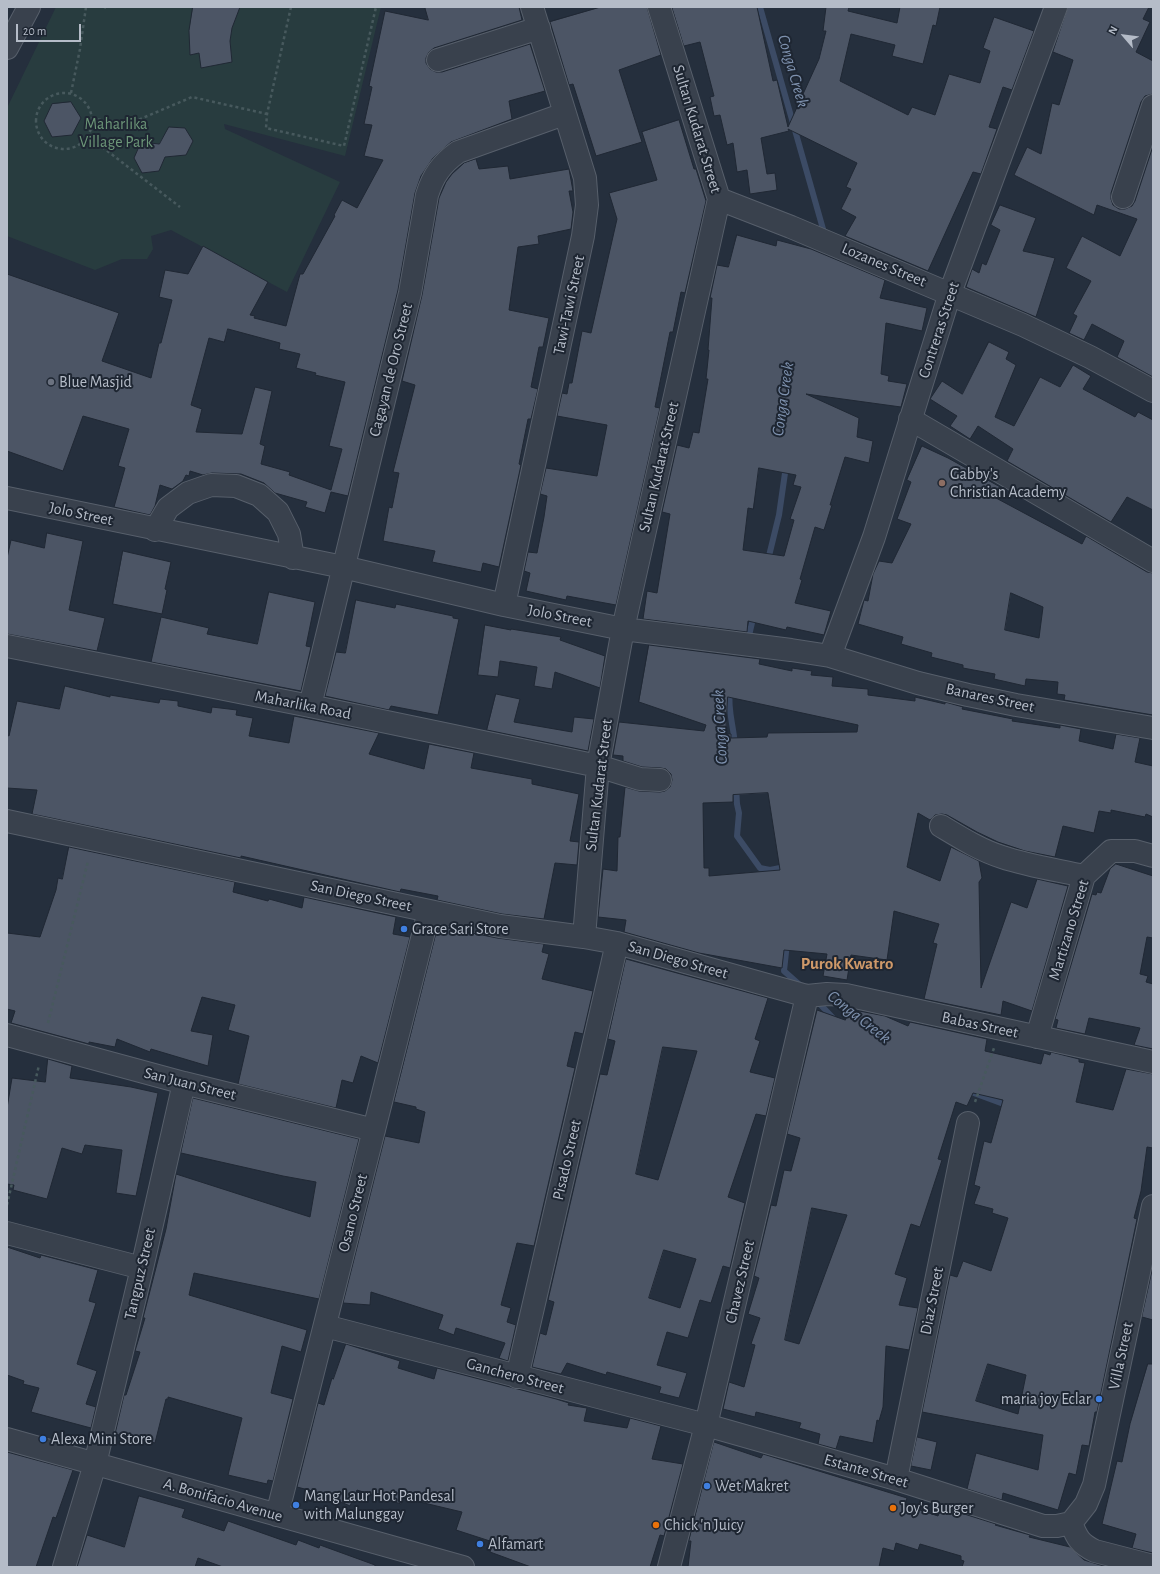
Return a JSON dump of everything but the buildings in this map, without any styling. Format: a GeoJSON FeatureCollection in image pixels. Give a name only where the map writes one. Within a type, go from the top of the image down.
{"type":"FeatureCollection","features":[{"type":"Feature","properties":{"kind":"street"},"geometry":{"type":"LineString","coordinates":[[7,48],[29,7]]}},
{"type":"Feature","properties":{"kind":"street","name":"Tawi-Tawi Street"},"geometry":{"type":"LineString","coordinates":[[504,605],[583,236],[587,205],[585,178],[532,7]]}},
{"type":"Feature","properties":{"kind":"street","name":"Sultan Kudarat Street"},"geometry":{"type":"LineString","coordinates":[[584,937],[598,766],[623,629],[719,199],[659,7]]}},
{"type":"Feature","properties":{"kind":"street","name":"Contreras Street"},"geometry":{"type":"LineString","coordinates":[[830,656],[870,551],[950,293],[1056,7]]}},
{"type":"Feature","properties":{"kind":"street"},"geometry":{"type":"LineString","coordinates":[[438,60],[538,28]]}},
{"type":"Feature","properties":{"kind":"street"},"geometry":{"type":"LineString","coordinates":[[1123,197],[1153,106]]}},
{"type":"Feature","properties":{"kind":"street","name":"Cagayan de Oro Street"},"geometry":{"type":"LineString","coordinates":[[310,706],[410,293],[427,195],[431,182],[438,170],[447,160],[458,152],[564,114]]}},
{"type":"Feature","properties":{"kind":"street","name":"Lozanes Street"},"geometry":{"type":"LineString","coordinates":[[719,199],[791,227],[950,293],[1077,351],[1153,391]]}},
{"type":"Feature","properties":{"kind":"street"},"geometry":{"type":"LineString","coordinates":[[910,419],[1153,561]]}},
{"type":"Feature","properties":{"kind":"street"},"geometry":{"type":"LineString","coordinates":[[155,530],[168,508],[188,493],[211,485],[236,486],[259,495],[278,512],[289,534],[293,558]]}},
{"type":"Feature","properties":{"kind":"street","name":"Jolo Street"},"geometry":{"type":"LineString","coordinates":[[7,498],[155,530],[343,567],[504,605],[623,629],[830,656]]}},
{"type":"Feature","properties":{"kind":"street","name":"Maharlika Road"},"geometry":{"type":"LineString","coordinates":[[7,646],[310,706],[598,766],[640,779],[660,780]]}},
{"type":"Feature","properties":{"kind":"street","name":"Banares Street"},"geometry":{"type":"LineString","coordinates":[[830,656],[918,683],[968,695],[1016,705],[1153,728]]}},
{"type":"Feature","properties":{"kind":"street","name":"San Diego Street"},"geometry":{"type":"LineString","coordinates":[[7,821],[500,926],[617,943],[813,996]]}},
{"type":"Feature","properties":{"kind":"street"},"geometry":{"type":"LineString","coordinates":[[942,826],[968,843],[1001,857],[1027,865],[1084,876]]}},
{"type":"Feature","properties":{"kind":"street","name":"Martizano Street"},"geometry":{"type":"LineString","coordinates":[[1037,1037],[1084,876],[1111,851],[1135,851],[1153,856]]}},
{"type":"Feature","properties":{"kind":"street","name":"Osano Street"},"geometry":{"type":"LineString","coordinates":[[277,1515],[429,911]]}},
{"type":"Feature","properties":{"kind":"street","name":"Pisado Street"},"geometry":{"type":"LineString","coordinates":[[517,1377],[617,943]]}},
{"type":"Feature","properties":{"kind":"street","name":"Babas Street"},"geometry":{"type":"LineString","coordinates":[[813,996],[846,995],[1153,1062]]}},
{"type":"Feature","properties":{"kind":"street","name":"Chavez Street"},"geometry":{"type":"LineString","coordinates":[[669,1567],[813,996]]}},
{"type":"Feature","properties":{"kind":"street","name":"San Juan Street"},"geometry":{"type":"LineString","coordinates":[[7,1035],[184,1083],[374,1130]]}},
{"type":"Feature","properties":{"kind":"street","name":"Tangpuz Street"},"geometry":{"type":"LineString","coordinates":[[64,1567],[95,1464],[184,1083]]}},
{"type":"Feature","properties":{"kind":"street","name":"Diaz Street"},"geometry":{"type":"LineString","coordinates":[[896,1479],[971,1113]]}},
{"type":"Feature","properties":{"kind":"street","name":"Villa Street"},"geometry":{"type":"LineString","coordinates":[[1071,1523],[1086,1504],[1094,1485],[1153,1206]]}},
{"type":"Feature","properties":{"kind":"street"},"geometry":{"type":"LineString","coordinates":[[7,1233],[142,1268]]}},
{"type":"Feature","properties":{"kind":"street","name":"Ganchero Street"},"geometry":{"type":"LineString","coordinates":[[325,1326],[706,1425]]}},
{"type":"Feature","properties":{"kind":"street","name":"Estante Street"},"geometry":{"type":"LineString","coordinates":[[706,1425],[896,1479],[1043,1526],[1057,1526],[1071,1523]]}},
{"type":"Feature","properties":{"kind":"street","name":"A. Bonifacio Avenue"},"geometry":{"type":"LineString","coordinates":[[7,1439],[463,1567]]}},
{"type":"Feature","properties":{"kind":"street"},"geometry":{"type":"LineString","coordinates":[[1071,1523],[1077,1538],[1087,1547],[1096,1551],[1153,1566]]}},
{"type":"Feature","properties":{"kind":"path"},"geometry":{"type":"LineString","coordinates":[[71,94],[80,49],[86,7]]}},
{"type":"Feature","properties":{"kind":"path"},"geometry":{"type":"LineString","coordinates":[[291,7],[267,114],[266,128],[344,146],[376,7]]}},
{"type":"Feature","properties":{"kind":"path"},"geometry":{"type":"LineString","coordinates":[[62,93],[79,97],[86,103],[90,110],[92,119],[88,136],[74,147],[65,149],[56,148],[47,143],[37,128],[36,118],[44,101],[52,95],[62,93]]}},
{"type":"Feature","properties":{"kind":"path"},"geometry":{"type":"LineString","coordinates":[[92,119],[131,123],[192,97],[267,114]]}},
{"type":"Feature","properties":{"kind":"path"},"geometry":{"type":"LineString","coordinates":[[88,136],[180,207]]}},
{"type":"Feature","properties":{"kind":"path"},"geometry":{"type":"LineString","coordinates":[[7,1205],[43,1045],[94,840]]}},
{"type":"Feature","properties":{"kind":"path"},"geometry":{"type":"LineString","coordinates":[[971,1113],[1001,1029]]}},
{"type":"Feature","properties":{"kind":"green space","name":"Maharlika Village Park"},"geometry":{"type":"Polygon","coordinates":[[[56,7],[381,7],[345,156],[224,124],[225,129],[340,182],[287,292],[171,230],[151,236],[153,249],[147,259],[122,259],[95,270],[7,236],[7,108],[56,7]]]}},
{"type":"Feature","properties":{"kind":"waterway","name":"Conga Creek"},"geometry":{"type":"LineString","coordinates":[[760,7],[825,236]]}},
{"type":"Feature","properties":{"kind":"waterway","name":"Conga Creek"},"geometry":{"type":"LineString","coordinates":[[768,560],[779,515],[786,466]]}},
{"type":"Feature","properties":{"kind":"waterway","name":"Conga Creek"},"geometry":{"type":"LineString","coordinates":[[748,640],[754,614]]}},
{"type":"Feature","properties":{"kind":"waterway","name":"Conga Creek"},"geometry":{"type":"LineString","coordinates":[[730,690],[729,704],[735,746]]}},
{"type":"Feature","properties":{"kind":"waterway","name":"Conga Creek"},"geometry":{"type":"LineString","coordinates":[[736,787],[739,813],[737,836],[760,868],[770,870],[780,868],[780,874]]}},
{"type":"Feature","properties":{"kind":"waterway","name":"Conga Creek"},"geometry":{"type":"LineString","coordinates":[[787,943],[784,971],[801,986]]}},
{"type":"Feature","properties":{"kind":"waterway","name":"Conga Creek"},"geometry":{"type":"LineString","coordinates":[[816,1000],[835,1020]]}},
{"type":"Feature","properties":{"kind":"waterway","name":"Conga Creek"},"geometry":{"type":"LineString","coordinates":[[971,1092],[1009,1106]]}},
{"type":"Feature","properties":{"kind":"place","name":"Blue Masjid"},"geometry":{"type":"Point","coordinates":[51,382]}},
{"type":"Feature","properties":{"kind":"place","name":"Gabby's Christian Academy"},"geometry":{"type":"Point","coordinates":[942,483]}},
{"type":"Feature","properties":{"kind":"place","name":"Grace Sari Store"},"geometry":{"type":"Point","coordinates":[404,929]}},
{"type":"Feature","properties":{"kind":"place","name":"maria joy Eclar"},"geometry":{"type":"Point","coordinates":[1099,1399]}},
{"type":"Feature","properties":{"kind":"place","name":"Alexa Mini Store"},"geometry":{"type":"Point","coordinates":[43,1439]}},
{"type":"Feature","properties":{"kind":"place","name":"Wet Makret"},"geometry":{"type":"Point","coordinates":[707,1486]}},
{"type":"Feature","properties":{"kind":"place","name":"Mang Laur Hot Pandesal with Malunggay"},"geometry":{"type":"Point","coordinates":[296,1505]}},
{"type":"Feature","properties":{"kind":"place","name":"Joy's Burger"},"geometry":{"type":"Point","coordinates":[893,1508]}},
{"type":"Feature","properties":{"kind":"place","name":"Chick 'n Juicy"},"geometry":{"type":"Point","coordinates":[656,1525]}},
{"type":"Feature","properties":{"kind":"place","name":"Alfamart"},"geometry":{"type":"Point","coordinates":[480,1544]}},
{"type":"Feature","properties":{"kind":"district","name":"Purok Kwatro"},"geometry":{"type":"Point","coordinates":[847,964]}}]}
